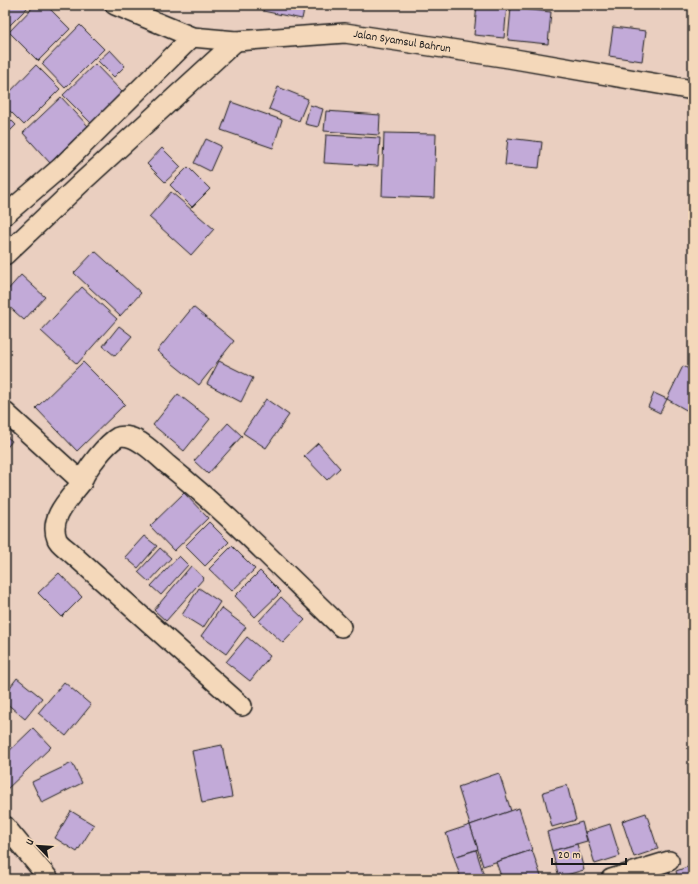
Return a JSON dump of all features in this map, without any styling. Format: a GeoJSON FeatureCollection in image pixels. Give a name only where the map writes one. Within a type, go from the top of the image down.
{"type":"FeatureCollection","features":[{"type":"Feature","properties":{"kind":"street","name":"Jalan Syamsul Bahrun"},"geometry":{"type":"LineString","coordinates":[[115,5],[192,36],[236,41],[346,33],[509,58],[693,90]]}},
{"type":"Feature","properties":{"kind":"street"},"geometry":{"type":"LineString","coordinates":[[5,215],[61,167],[192,36]]}},
{"type":"Feature","properties":{"kind":"street"},"geometry":{"type":"LineString","coordinates":[[5,255],[86,178],[236,41]]}},
{"type":"Feature","properties":{"kind":"street"},"geometry":{"type":"LineString","coordinates":[[5,412],[82,482]]}},
{"type":"Feature","properties":{"kind":"street"},"geometry":{"type":"LineString","coordinates":[[242,706],[57,539],[55,528],[58,514],[82,482],[84,475],[106,447],[119,436],[129,436],[140,442],[187,480],[341,628]]}},
{"type":"Feature","properties":{"kind":"street"},"geometry":{"type":"LineString","coordinates":[[5,826],[49,879]]}},
{"type":"Feature","properties":{"kind":"street"},"geometry":{"type":"LineString","coordinates":[[611,879],[669,861]]}},
{"type":"Feature","properties":{"kind":"building"},"geometry":{"type":"Polygon","coordinates":[[[5,5],[30,5],[5,30],[5,5]]]}},
{"type":"Feature","properties":{"kind":"building"},"geometry":{"type":"Polygon","coordinates":[[[35,5],[46,5],[70,29],[38,61],[9,32],[35,5]]]}},
{"type":"Feature","properties":{"kind":"building"},"geometry":{"type":"Polygon","coordinates":[[[264,5],[305,5],[302,19],[263,11],[264,5]]]}},
{"type":"Feature","properties":{"kind":"building"},"geometry":{"type":"Polygon","coordinates":[[[477,5],[507,5],[504,38],[474,35],[477,5]]]}},
{"type":"Feature","properties":{"kind":"building"},"geometry":{"type":"Polygon","coordinates":[[[511,8],[551,12],[548,44],[508,40],[511,8]]]}},
{"type":"Feature","properties":{"kind":"building"},"geometry":{"type":"Polygon","coordinates":[[[80,25],[104,49],[65,88],[42,64],[80,25]]]}},
{"type":"Feature","properties":{"kind":"building"},"geometry":{"type":"Polygon","coordinates":[[[613,27],[646,31],[642,61],[609,56],[613,27]]]}},
{"type":"Feature","properties":{"kind":"building"},"geometry":{"type":"Polygon","coordinates":[[[110,50],[125,66],[114,77],[98,61],[110,50]]]}},
{"type":"Feature","properties":{"kind":"building"},"geometry":{"type":"Polygon","coordinates":[[[95,64],[123,93],[92,124],[63,95],[95,64]]]}},
{"type":"Feature","properties":{"kind":"building"},"geometry":{"type":"Polygon","coordinates":[[[36,65],[60,89],[24,125],[5,106],[5,97],[36,65]]]}},
{"type":"Feature","properties":{"kind":"building"},"geometry":{"type":"Polygon","coordinates":[[[278,87],[308,99],[299,121],[269,109],[278,87]]]}},
{"type":"Feature","properties":{"kind":"building"},"geometry":{"type":"Polygon","coordinates":[[[61,97],[88,126],[50,163],[23,133],[61,97]]]}},
{"type":"Feature","properties":{"kind":"building"},"geometry":{"type":"Polygon","coordinates":[[[231,102],[282,120],[273,148],[221,130],[231,102]]]}},
{"type":"Feature","properties":{"kind":"building"},"geometry":{"type":"Polygon","coordinates":[[[310,105],[323,109],[318,127],[305,124],[310,105]]]}},
{"type":"Feature","properties":{"kind":"building"},"geometry":{"type":"Polygon","coordinates":[[[326,111],[380,115],[379,135],[324,131],[326,111]]]}},
{"type":"Feature","properties":{"kind":"building"},"geometry":{"type":"Polygon","coordinates":[[[5,114],[16,125],[5,136],[5,114]]]}},
{"type":"Feature","properties":{"kind":"building"},"geometry":{"type":"Polygon","coordinates":[[[384,133],[436,134],[434,198],[382,196],[384,133]]]}},
{"type":"Feature","properties":{"kind":"building"},"geometry":{"type":"Polygon","coordinates":[[[326,135],[380,138],[378,166],[324,163],[326,135]]]}},
{"type":"Feature","properties":{"kind":"building"},"geometry":{"type":"Polygon","coordinates":[[[508,138],[542,142],[539,168],[505,165],[508,138]]]}},
{"type":"Feature","properties":{"kind":"building"},"geometry":{"type":"Polygon","coordinates":[[[206,139],[221,146],[210,171],[194,163],[206,139]]]}},
{"type":"Feature","properties":{"kind":"building"},"geometry":{"type":"Polygon","coordinates":[[[162,148],[181,167],[165,182],[147,164],[162,148]]]}},
{"type":"Feature","properties":{"kind":"building"},"geometry":{"type":"Polygon","coordinates":[[[188,167],[210,189],[192,207],[170,185],[188,167]]]}},
{"type":"Feature","properties":{"kind":"building"},"geometry":{"type":"Polygon","coordinates":[[[171,192],[214,229],[191,255],[149,217],[171,192]]]}},
{"type":"Feature","properties":{"kind":"building"},"geometry":{"type":"Polygon","coordinates":[[[95,251],[141,293],[120,316],[74,273],[95,251]]]}},
{"type":"Feature","properties":{"kind":"building"},"geometry":{"type":"Polygon","coordinates":[[[21,275],[45,297],[24,320],[5,303],[5,293],[21,275]]]}},
{"type":"Feature","properties":{"kind":"building"},"geometry":{"type":"Polygon","coordinates":[[[82,287],[117,319],[77,364],[41,331],[82,287]]]}},
{"type":"Feature","properties":{"kind":"building"},"geometry":{"type":"Polygon","coordinates":[[[193,307],[234,341],[199,385],[157,351],[193,307]]]}},
{"type":"Feature","properties":{"kind":"building"},"geometry":{"type":"Polygon","coordinates":[[[119,326],[132,336],[115,356],[103,346],[119,326]]]}},
{"type":"Feature","properties":{"kind":"building"},"geometry":{"type":"Polygon","coordinates":[[[219,361],[253,378],[241,402],[207,384],[219,361]]]}},
{"type":"Feature","properties":{"kind":"building"},"geometry":{"type":"Polygon","coordinates":[[[83,362],[125,404],[77,451],[36,408],[83,362]]]}},
{"type":"Feature","properties":{"kind":"building"},"geometry":{"type":"Polygon","coordinates":[[[683,366],[693,371],[693,401],[688,411],[667,399],[683,366]]]}},
{"type":"Feature","properties":{"kind":"building"},"geometry":{"type":"Polygon","coordinates":[[[654,393],[667,399],[660,413],[648,407],[654,393]]]}},
{"type":"Feature","properties":{"kind":"building"},"geometry":{"type":"Polygon","coordinates":[[[178,394],[210,419],[184,451],[153,425],[178,394]]]}},
{"type":"Feature","properties":{"kind":"building"},"geometry":{"type":"Polygon","coordinates":[[[266,399],[289,415],[266,448],[243,433],[266,399]]]}},
{"type":"Feature","properties":{"kind":"building"},"geometry":{"type":"Polygon","coordinates":[[[228,423],[242,436],[208,474],[194,461],[228,423]]]}},
{"type":"Feature","properties":{"kind":"building"},"geometry":{"type":"Polygon","coordinates":[[[5,435],[12,441],[5,450],[5,435]]]}},
{"type":"Feature","properties":{"kind":"building"},"geometry":{"type":"Polygon","coordinates":[[[318,443],[340,468],[327,480],[304,456],[318,443]]]}},
{"type":"Feature","properties":{"kind":"building"},"geometry":{"type":"Polygon","coordinates":[[[184,493],[208,518],[174,551],[150,526],[184,493]]]}},
{"type":"Feature","properties":{"kind":"building"},"geometry":{"type":"Polygon","coordinates":[[[209,522],[229,542],[205,566],[185,546],[209,522]]]}},
{"type":"Feature","properties":{"kind":"building"},"geometry":{"type":"Polygon","coordinates":[[[144,536],[157,546],[138,568],[125,557],[144,536]]]}},
{"type":"Feature","properties":{"kind":"building"},"geometry":{"type":"Polygon","coordinates":[[[232,546],[255,569],[232,591],[209,569],[232,546]]]}},
{"type":"Feature","properties":{"kind":"building"},"geometry":{"type":"Polygon","coordinates":[[[160,548],[171,558],[149,582],[138,572],[160,548]]]}},
{"type":"Feature","properties":{"kind":"building"},"geometry":{"type":"Polygon","coordinates":[[[179,556],[188,565],[161,595],[151,586],[179,556]]]}},
{"type":"Feature","properties":{"kind":"building"},"geometry":{"type":"Polygon","coordinates":[[[191,566],[204,578],[166,621],[154,610],[191,566]]]}},
{"type":"Feature","properties":{"kind":"building"},"geometry":{"type":"Polygon","coordinates":[[[260,571],[281,592],[255,617],[235,596],[260,571]]]}},
{"type":"Feature","properties":{"kind":"building"},"geometry":{"type":"Polygon","coordinates":[[[59,573],[82,597],[62,617],[38,593],[59,573]]]}},
{"type":"Feature","properties":{"kind":"building"},"geometry":{"type":"Polygon","coordinates":[[[199,588],[220,602],[203,628],[182,615],[199,588]]]}},
{"type":"Feature","properties":{"kind":"building"},"geometry":{"type":"Polygon","coordinates":[[[281,597],[305,620],[283,643],[259,621],[281,597]]]}},
{"type":"Feature","properties":{"kind":"building"},"geometry":{"type":"Polygon","coordinates":[[[221,608],[246,627],[226,654],[201,636],[221,608]]]}},
{"type":"Feature","properties":{"kind":"building"},"geometry":{"type":"Polygon","coordinates":[[[247,637],[270,656],[250,681],[226,662],[247,637]]]}},
{"type":"Feature","properties":{"kind":"building"},"geometry":{"type":"Polygon","coordinates":[[[17,678],[42,698],[25,719],[5,702],[5,694],[17,678]]]}},
{"type":"Feature","properties":{"kind":"building"},"geometry":{"type":"Polygon","coordinates":[[[64,682],[91,705],[66,736],[38,713],[64,682]]]}},
{"type":"Feature","properties":{"kind":"building"},"geometry":{"type":"Polygon","coordinates":[[[33,728],[51,747],[5,791],[5,755],[33,728]]]}},
{"type":"Feature","properties":{"kind":"building"},"geometry":{"type":"Polygon","coordinates":[[[222,745],[232,797],[202,803],[192,751],[222,745]]]}},
{"type":"Feature","properties":{"kind":"building"},"geometry":{"type":"Polygon","coordinates":[[[72,763],[82,783],[42,803],[32,782],[72,763]]]}},
{"type":"Feature","properties":{"kind":"building"},"geometry":{"type":"Polygon","coordinates":[[[499,773],[511,811],[470,825],[458,787],[499,773]]]}},
{"type":"Feature","properties":{"kind":"building"},"geometry":{"type":"Polygon","coordinates":[[[567,785],[576,820],[552,827],[543,792],[567,785]]]}},
{"type":"Feature","properties":{"kind":"building"},"geometry":{"type":"Polygon","coordinates":[[[519,808],[532,850],[483,866],[470,825],[519,808]]]}},
{"type":"Feature","properties":{"kind":"building"},"geometry":{"type":"Polygon","coordinates":[[[71,811],[94,825],[77,852],[55,838],[71,811]]]}},
{"type":"Feature","properties":{"kind":"building"},"geometry":{"type":"Polygon","coordinates":[[[646,813],[658,849],[634,857],[622,821],[646,813]]]}},
{"type":"Feature","properties":{"kind":"building"},"geometry":{"type":"Polygon","coordinates":[[[582,822],[587,841],[552,851],[547,832],[582,822]]]}},
{"type":"Feature","properties":{"kind":"building"},"geometry":{"type":"Polygon","coordinates":[[[610,824],[620,856],[595,864],[585,832],[610,824]]]}},
{"type":"Feature","properties":{"kind":"building"},"geometry":{"type":"Polygon","coordinates":[[[470,825],[478,849],[454,857],[446,833],[470,825]]]}},
{"type":"Feature","properties":{"kind":"building"},"geometry":{"type":"Polygon","coordinates":[[[577,844],[584,870],[559,877],[552,851],[577,844]]]}},
{"type":"Feature","properties":{"kind":"building"},"geometry":{"type":"Polygon","coordinates":[[[476,850],[485,879],[461,879],[454,857],[476,850]]]}},
{"type":"Feature","properties":{"kind":"building"},"geometry":{"type":"Polygon","coordinates":[[[532,850],[542,879],[502,879],[496,862],[532,850]]]}},
{"type":"Feature","properties":{"kind":"building"},"geometry":{"type":"Polygon","coordinates":[[[693,865],[693,879],[678,879],[676,871],[693,865]]]}},
{"type":"Feature","properties":{"kind":"building"},"geometry":{"type":"Polygon","coordinates":[[[669,872],[672,879],[650,879],[669,872]]]}}]}
